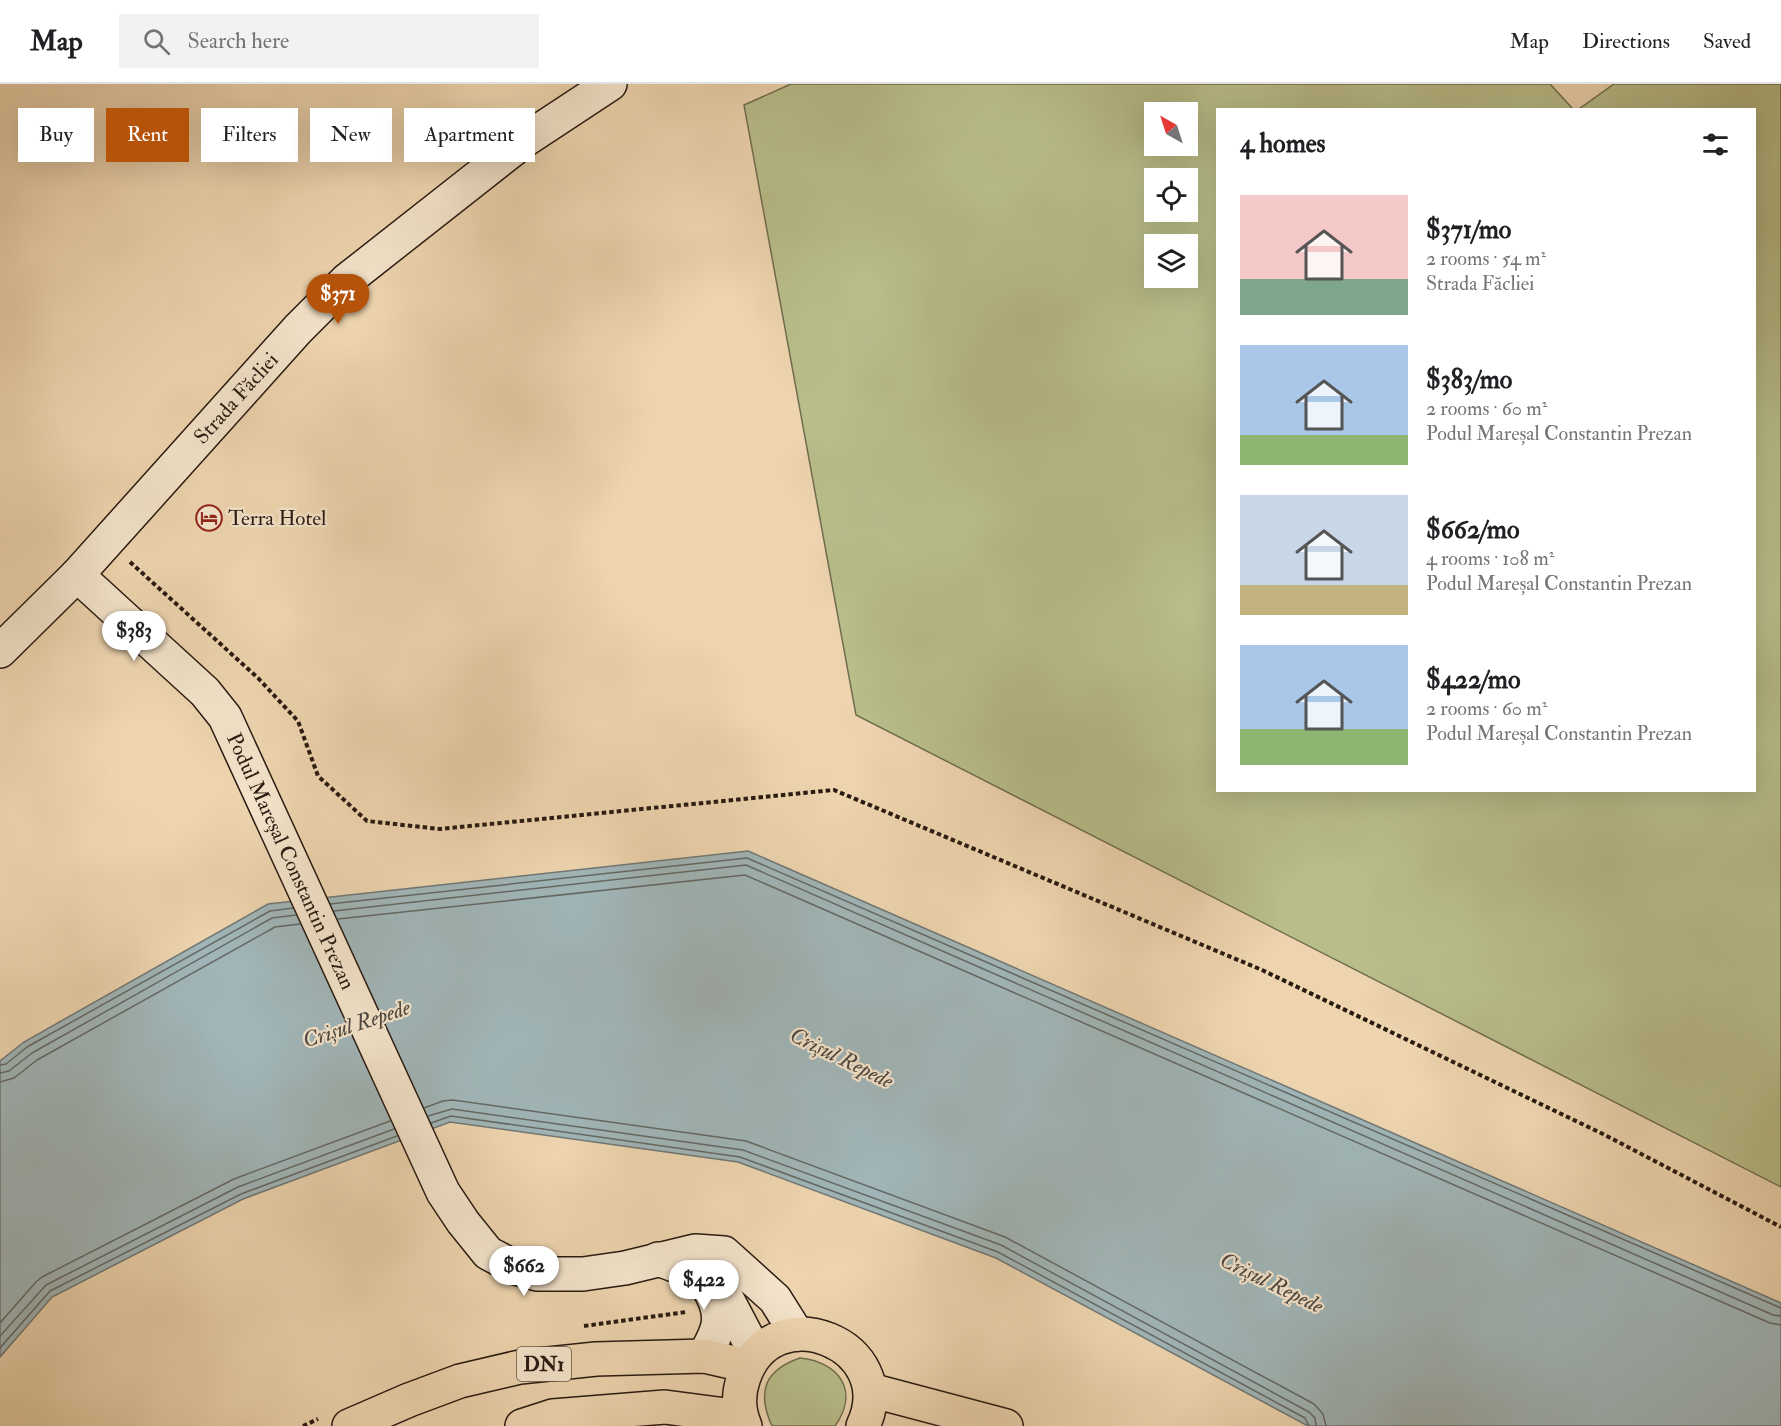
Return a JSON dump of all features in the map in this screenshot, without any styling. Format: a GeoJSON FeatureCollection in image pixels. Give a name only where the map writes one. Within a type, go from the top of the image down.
{"type":"FeatureCollection","features":[{"type":"Feature","properties":{"kind":"main road","name":"Strada Făcliei"},"geometry":{"type":"LineString","coordinates":[[0,651],[77,575],[298,329],[347,280],[525,140],[610,84]]}},
{"type":"Feature","properties":{"kind":"main road","name":"Podul Mareșal Constantin Prezan"},"geometry":{"type":"LineString","coordinates":[[77,575],[205,692],[225,717],[443,1192],[488,1253],[516,1268],[537,1274],[583,1274],[625,1268],[695,1251],[724,1252],[775,1299],[797,1334]]}},
{"type":"Feature","properties":{"kind":"main road"},"geometry":{"type":"LineString","coordinates":[[658,1259],[701,1275],[726,1297],[752,1360]]}},
{"type":"Feature","properties":{"kind":"main road"},"geometry":{"type":"LineString","coordinates":[[701,1275],[713,1297],[719,1318],[718,1333],[704,1356]]}},
{"type":"Feature","properties":{"kind":"main road"},"geometry":{"type":"LineString","coordinates":[[522,1426],[553,1416],[665,1407],[743,1422],[739,1391],[752,1360],[775,1341],[797,1334],[817,1334],[836,1342],[852,1354],[864,1371],[870,1390],[868,1415],[863,1426]]}},
{"type":"Feature","properties":{"kind":"main road","name":"DN1"},"geometry":{"type":"LineString","coordinates":[[349,1426],[460,1381],[520,1367],[596,1359],[704,1356],[752,1360]]}},
{"type":"Feature","properties":{"kind":"main road"},"geometry":{"type":"LineString","coordinates":[[870,1390],[1006,1426]]}},
{"type":"Feature","properties":{"kind":"path"},"geometry":{"type":"LineString","coordinates":[[108,541],[274,695],[298,721],[318,776],[367,821],[440,829],[834,790],[1262,970],[1603,1134],[1781,1227]]}},
{"type":"Feature","properties":{"kind":"green space"},"geometry":{"type":"Polygon","coordinates":[[[791,84],[1550,84],[1572,108],[1216,108],[1216,792],[1756,792],[1756,108],[1580,108],[1614,84],[1781,84],[1781,1187],[856,715],[744,105],[791,84]]]}},
{"type":"Feature","properties":{"kind":"green space"},"geometry":{"type":"Polygon","coordinates":[[[800,1358],[825,1365],[842,1380],[846,1401],[835,1426],[773,1426],[771,1424],[765,1401],[767,1383],[779,1369],[800,1358]]]}},
{"type":"Feature","properties":{"kind":"water","name":"Crișul Repede"},"geometry":{"type":"Polygon","coordinates":[[[748,851],[1781,1303],[1781,1426],[1308,1426],[996,1258],[738,1162],[450,1122],[243,1199],[52,1297],[0,1357],[0,1061],[24,1042],[268,904],[748,851]]]}},
{"type":"Feature","properties":{"kind":"place","name":"Terra Hotel"},"geometry":{"type":"Point","coordinates":[209,518]}}]}
